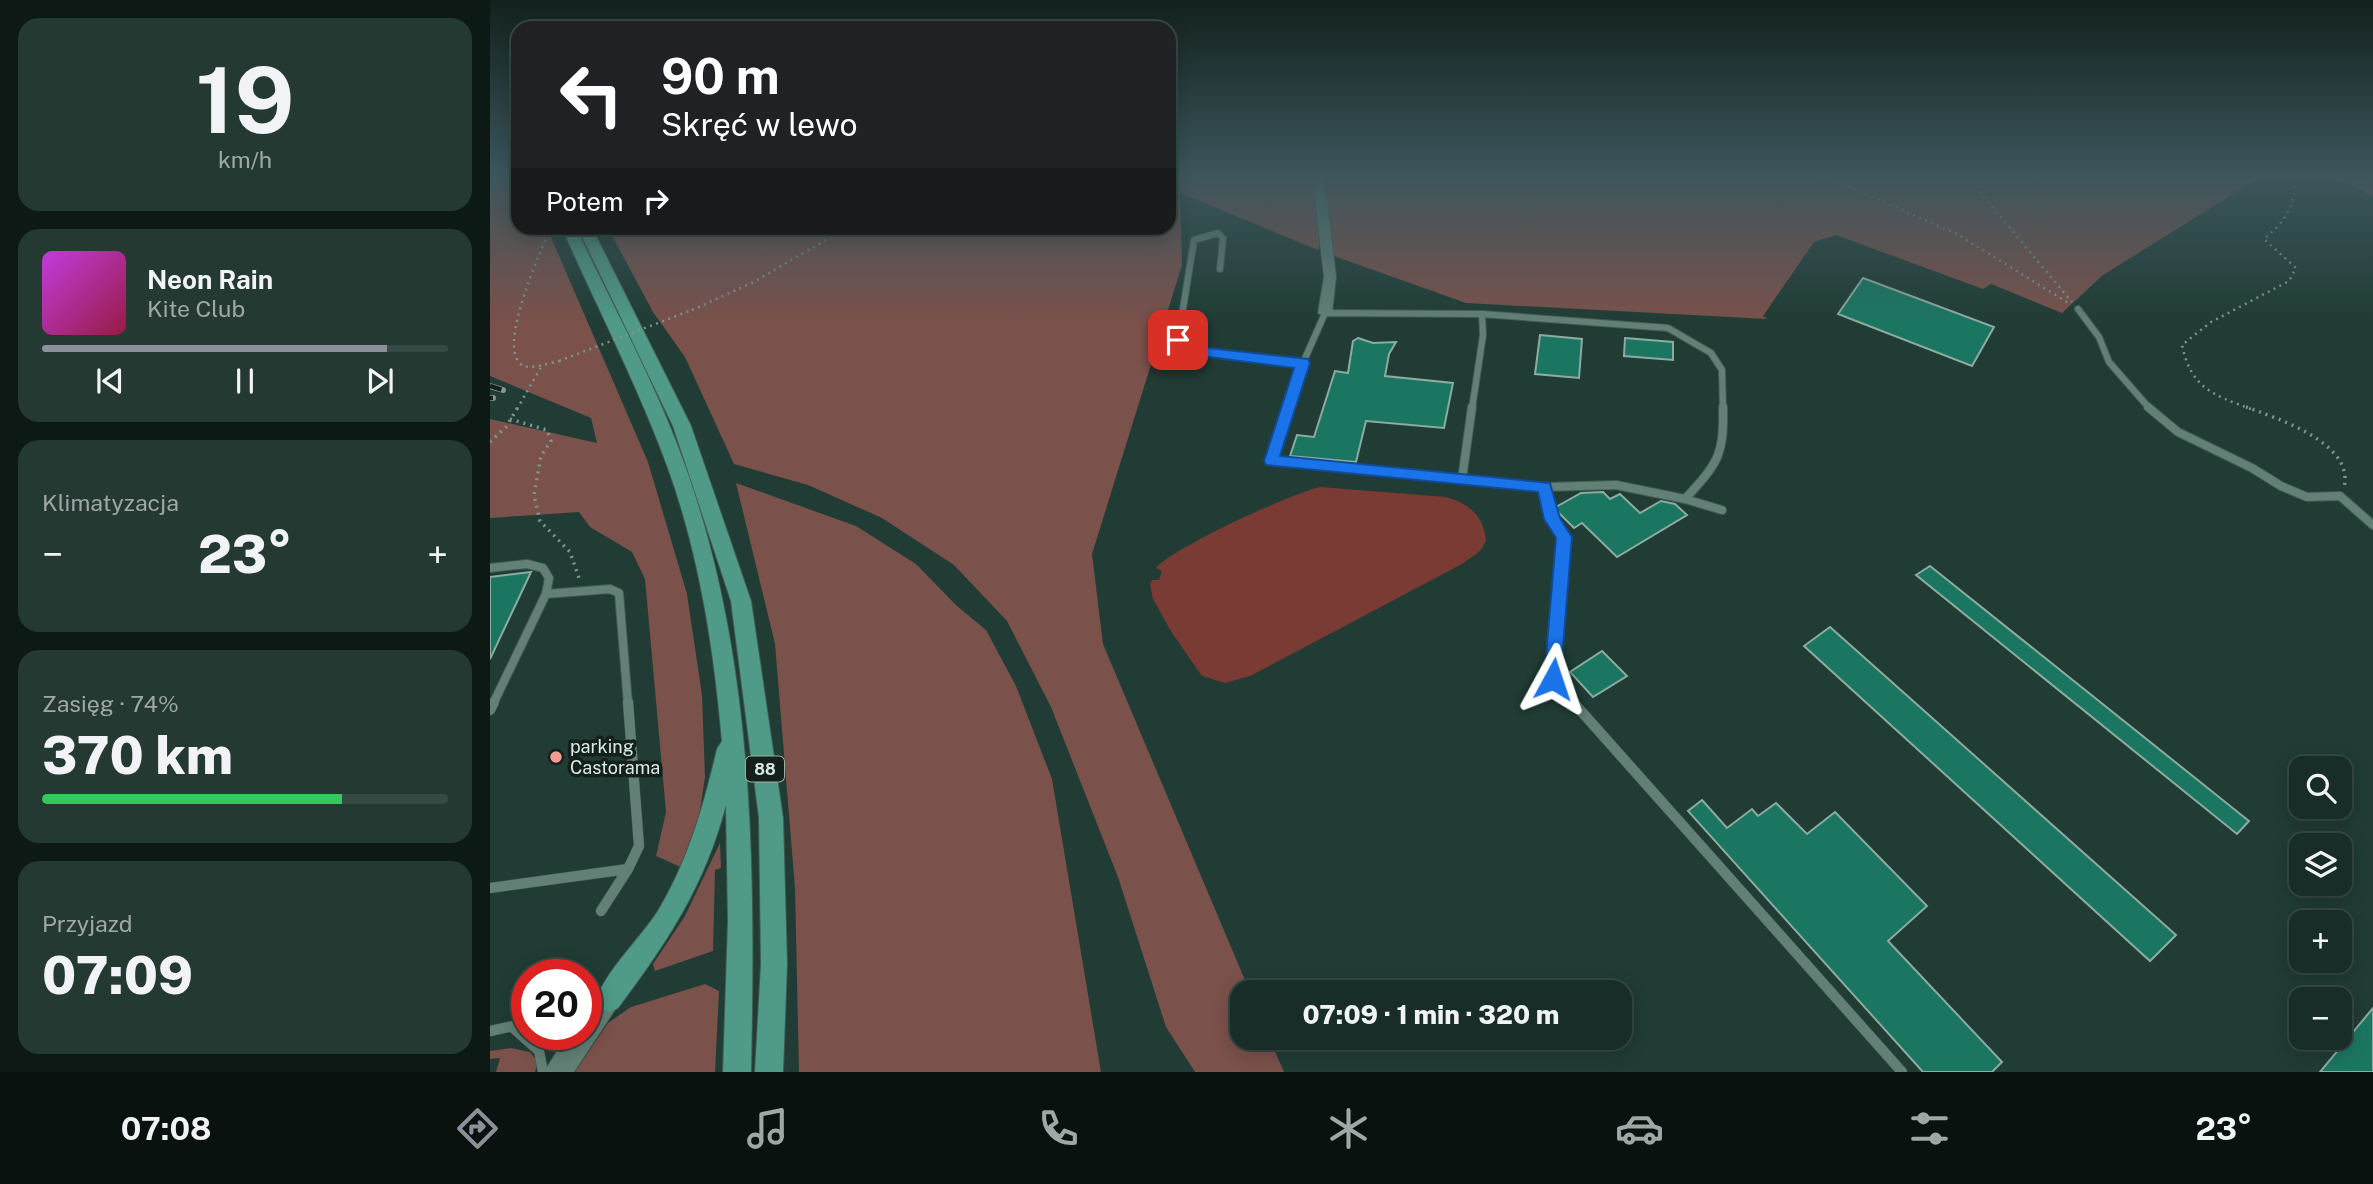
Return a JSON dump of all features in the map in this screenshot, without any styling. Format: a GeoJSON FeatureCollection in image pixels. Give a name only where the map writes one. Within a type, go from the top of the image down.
{"type":"FeatureCollection","features":[{"type":"Feature","properties":{"kind":"main road","name":"88"},"geometry":{"type":"LineString","coordinates":[[572,235],[659,423],[679,475],[717,622],[739,800],[741,953],[737,1072]]}},
{"type":"Feature","properties":{"kind":"main road","name":"88"},"geometry":{"type":"LineString","coordinates":[[589,235],[682,426],[741,601],[771,818],[774,964],[769,1072]]}},
{"type":"Feature","properties":{"kind":"main road"},"geometry":{"type":"LineString","coordinates":[[602,998],[673,909],[692,872],[716,804],[732,731]]}},
{"type":"Feature","properties":{"kind":"street"},"geometry":{"type":"LineString","coordinates":[[1324,223],[1330,277],[1325,313]]}},
{"type":"Feature","properties":{"kind":"street"},"geometry":{"type":"LineString","coordinates":[[558,1072],[573,1050]]}},
{"type":"Feature","properties":{"kind":"lane"},"geometry":{"type":"LineString","coordinates":[[1220,269],[1223,238],[1218,233],[1199,236],[1194,240],[1178,340],[1186,350],[1283,363],[1303,363]]}},
{"type":"Feature","properties":{"kind":"lane"},"geometry":{"type":"LineString","coordinates":[[2078,309],[2099,337],[2109,362],[2151,410],[2178,432],[2290,490],[2307,496],[2340,496],[2373,525]]}},
{"type":"Feature","properties":{"kind":"lane"},"geometry":{"type":"LineString","coordinates":[[1685,499],[1710,472],[1724,445],[1722,370],[1711,353],[1693,340],[1668,328],[1482,314],[1325,313],[1303,363],[1272,461],[1545,487],[1616,485],[1685,499],[1722,510]]}},
{"type":"Feature","properties":{"kind":"lane"},"geometry":{"type":"LineString","coordinates":[[1462,479],[1483,335],[1482,314]]}},
{"type":"Feature","properties":{"kind":"lane"},"geometry":{"type":"LineString","coordinates":[[1545,487],[1552,519],[1564,537],[1553,679],[1902,1072]]}},
{"type":"Feature","properties":{"kind":"lane"},"geometry":{"type":"LineString","coordinates":[[490,568],[527,564],[543,568],[549,578],[546,594],[490,710]]}},
{"type":"Feature","properties":{"kind":"lane"},"geometry":{"type":"LineString","coordinates":[[546,594],[610,589],[620,593],[639,846],[628,869],[601,911]]}},
{"type":"Feature","properties":{"kind":"lane"},"geometry":{"type":"LineString","coordinates":[[490,888],[628,869]]}},
{"type":"Feature","properties":{"kind":"lane"},"geometry":{"type":"LineString","coordinates":[[490,1031],[511,1027]]}},
{"type":"Feature","properties":{"kind":"lane"},"geometry":{"type":"LineString","coordinates":[[539,1050],[544,1059],[543,1072]]}},
{"type":"Feature","properties":{"kind":"path"},"geometry":{"type":"LineString","coordinates":[[1932,223],[1957,234],[2078,309]]}},
{"type":"Feature","properties":{"kind":"path"},"geometry":{"type":"LineString","coordinates":[[2006,223],[2078,309]]}},
{"type":"Feature","properties":{"kind":"path"},"geometry":{"type":"LineString","coordinates":[[2284,223],[2264,239],[2296,268],[2288,281],[2195,332],[2182,345],[2181,361],[2194,380],[2216,395],[2288,421],[2311,432],[2332,449],[2346,482],[2340,496]]}},
{"type":"Feature","properties":{"kind":"path"},"geometry":{"type":"LineString","coordinates":[[547,235],[516,321],[512,350],[520,365],[542,365],[559,361],[692,310],[777,269],[834,235]]}},
{"type":"Feature","properties":{"kind":"path"},"geometry":{"type":"LineString","coordinates":[[490,442],[510,419],[532,377],[542,365]]}},
{"type":"Feature","properties":{"kind":"path"},"geometry":{"type":"LineString","coordinates":[[510,419],[547,430],[551,442],[541,456],[534,495],[540,521],[570,552],[583,591]]}},
{"type":"Feature","properties":{"kind":"shaded area"},"geometry":{"type":"Polygon","coordinates":[[[490,223],[511,223],[511,235],[550,235],[648,462],[687,594],[702,695],[705,777],[697,830],[683,868],[656,856],[666,812],[645,579],[632,552],[590,527],[579,512],[490,518],[490,419],[597,443],[591,418],[490,376],[490,223]]]}},
{"type":"Feature","properties":{"kind":"shaded area"},"geometry":{"type":"Polygon","coordinates":[[[1176,223],[1181,223],[1182,265],[1092,554],[1103,644],[1245,980],[1230,980],[1230,1050],[1274,1050],[1284,1072],[1195,1072],[1166,1027],[1118,877],[1051,707],[1007,621],[954,565],[882,518],[808,485],[734,464],[685,357],[653,312],[612,235],[1176,235],[1176,223]]]}},
{"type":"Feature","properties":{"kind":"shaded area"},"geometry":{"type":"Polygon","coordinates":[[[1253,223],[1318,223],[1318,250],[1253,223]]]}},
{"type":"Feature","properties":{"kind":"shaded area"},"geometry":{"type":"Polygon","coordinates":[[[1328,223],[2187,223],[2103,275],[2062,313],[1991,284],[1983,289],[1836,235],[1814,242],[1763,316],[1767,319],[1466,303],[1331,255],[1328,223]]]}},
{"type":"Feature","properties":{"kind":"shaded area"},"geometry":{"type":"Polygon","coordinates":[[[736,483],[856,526],[916,564],[957,606],[986,630],[1016,686],[1052,779],[1101,1072],[799,1072],[795,888],[775,644],[736,483]]]}},
{"type":"Feature","properties":{"kind":"shaded area"},"geometry":{"type":"Polygon","coordinates":[[[1320,487],[1446,497],[1462,503],[1474,512],[1485,532],[1486,541],[1480,551],[1462,564],[1250,676],[1225,683],[1202,676],[1172,633],[1153,599],[1150,584],[1152,580],[1159,580],[1162,571],[1156,568],[1185,547],[1234,522],[1320,487]]]}},
{"type":"Feature","properties":{"kind":"shaded area"},"geometry":{"type":"Polygon","coordinates":[[[720,843],[721,868],[715,870],[713,951],[655,971],[653,964],[685,916],[720,843]]]}},
{"type":"Feature","properties":{"kind":"shaded area"},"geometry":{"type":"Polygon","coordinates":[[[705,984],[719,991],[715,1072],[575,1072],[590,1050],[602,1050],[602,1032],[608,1023],[631,1007],[705,984]]]}},
{"type":"Feature","properties":{"kind":"shaded area"},"geometry":{"type":"Polygon","coordinates":[[[511,1048],[530,1052],[538,1062],[535,1072],[496,1072],[500,1058],[490,1059],[490,1051],[511,1048]]]}},
{"type":"Feature","properties":{"kind":"building"},"geometry":{"type":"Polygon","coordinates":[[[1863,278],[1994,327],[1972,366],[1838,314],[1863,278]]]}},
{"type":"Feature","properties":{"kind":"building"},"geometry":{"type":"Polygon","coordinates":[[[1540,335],[1582,339],[1579,378],[1535,374],[1540,335]]]}},
{"type":"Feature","properties":{"kind":"building"},"geometry":{"type":"Polygon","coordinates":[[[1358,338],[1373,343],[1396,342],[1389,354],[1385,376],[1453,383],[1444,428],[1366,421],[1356,462],[1290,456],[1297,435],[1314,437],[1335,371],[1348,373],[1353,341],[1358,338]]]}},
{"type":"Feature","properties":{"kind":"building"},"geometry":{"type":"Polygon","coordinates":[[[1625,338],[1673,342],[1673,360],[1624,356],[1625,338]]]}},
{"type":"Feature","properties":{"kind":"building"},"geometry":{"type":"Polygon","coordinates":[[[1603,492],[1610,499],[1620,494],[1640,513],[1661,501],[1675,504],[1687,515],[1617,557],[1582,523],[1574,528],[1556,507],[1581,493],[1603,492]]]}},
{"type":"Feature","properties":{"kind":"building"},"geometry":{"type":"Polygon","coordinates":[[[1930,566],[2249,821],[2237,834],[1916,575],[1930,566]]]}},
{"type":"Feature","properties":{"kind":"building"},"geometry":{"type":"Polygon","coordinates":[[[531,572],[490,659],[490,577],[531,572]]]}},
{"type":"Feature","properties":{"kind":"building"},"geometry":{"type":"Polygon","coordinates":[[[1830,627],[2176,935],[2150,961],[1804,646],[1830,627]]]}},
{"type":"Feature","properties":{"kind":"building"},"geometry":{"type":"Polygon","coordinates":[[[1602,651],[1627,676],[1593,697],[1570,672],[1602,651]]]}},
{"type":"Feature","properties":{"kind":"building"},"geometry":{"type":"Polygon","coordinates":[[[1702,800],[1727,828],[1752,809],[1758,816],[1776,803],[1807,834],[1835,812],[1927,906],[1888,941],[2002,1062],[1992,1072],[1923,1072],[1688,811],[1702,800]]]}},
{"type":"Feature","properties":{"kind":"building"},"geometry":{"type":"Polygon","coordinates":[[[2373,1008],[2373,1072],[2320,1072],[2338,1050],[2352,1050],[2352,1033],[2373,1008]]]}},
{"type":"Feature","properties":{"kind":"railway"},"geometry":{"type":"LineString","coordinates":[[490,386],[503,390]]}},
{"type":"Feature","properties":{"kind":"place","name":"parking Castorama"},"geometry":{"type":"Point","coordinates":[556,757]}},
{"type":"Feature","properties":{"kind":"route"},"geometry":{"type":"LineString","coordinates":[[1178,340],[1186,350],[1283,363],[1303,363],[1272,461],[1545,487],[1552,519],[1564,537],[1553,679]]}}]}
